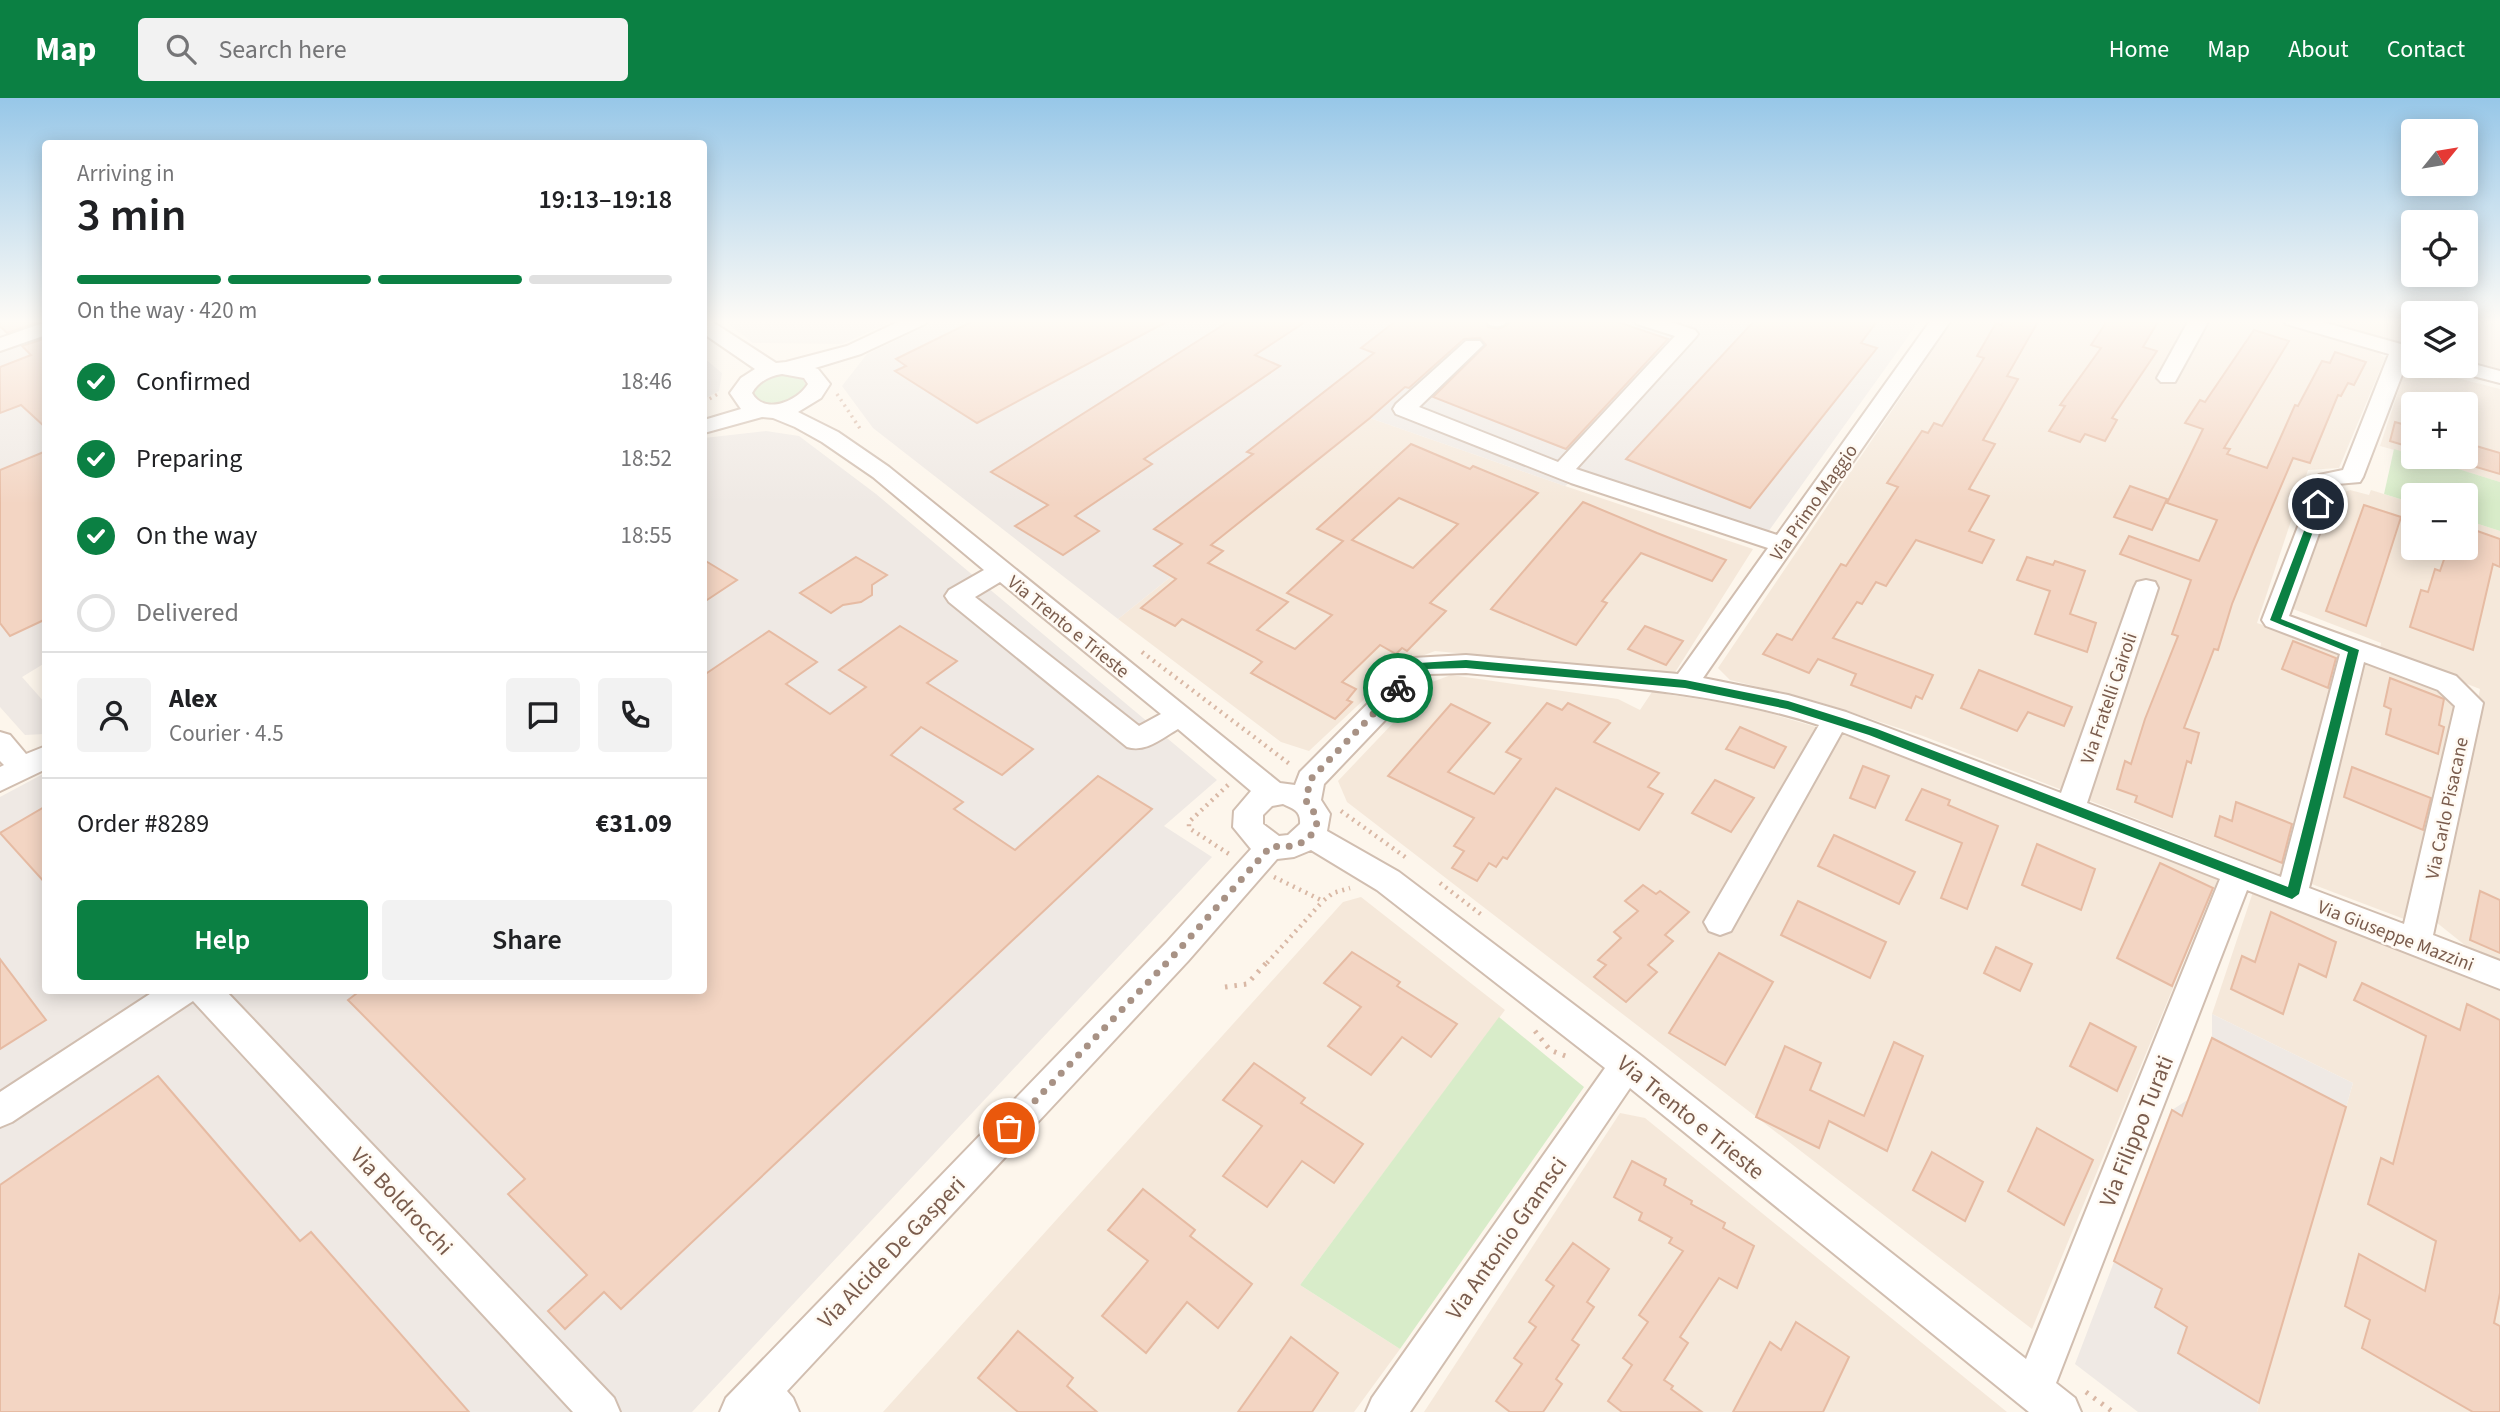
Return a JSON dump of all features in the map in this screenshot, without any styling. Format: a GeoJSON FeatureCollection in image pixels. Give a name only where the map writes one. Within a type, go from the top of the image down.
{"type":"FeatureCollection","features":[{"type":"Feature","properties":{"kind":"street","name":"Via Trento e Trieste"},"geometry":{"type":"LineString","coordinates":[[737,381],[737,389],[743,400],[751,406],[804,421],[864,448]]}},
{"type":"Feature","properties":{"kind":"street"},"geometry":{"type":"LineString","coordinates":[[707,410],[748,381]]}},
{"type":"Feature","properties":{"kind":"street","name":"Via Trento e Trieste"},"geometry":{"type":"LineString","coordinates":[[815,381],[864,448],[1001,571],[1181,715],[1274,794],[1308,790]]}},
{"type":"Feature","properties":{"kind":"street"},"geometry":{"type":"LineString","coordinates":[[707,426],[799,404],[824,381]]}},
{"type":"Feature","properties":{"kind":"street"},"geometry":{"type":"LineString","coordinates":[[1434,381],[1404,409],[1562,471],[1783,545]]}},
{"type":"Feature","properties":{"kind":"street"},"geometry":{"type":"LineString","coordinates":[[1562,471],[1644,381]]}},
{"type":"Feature","properties":{"kind":"street","name":"Via Primo Maggio"},"geometry":{"type":"LineString","coordinates":[[1685,684],[1898,381]]}},
{"type":"Feature","properties":{"kind":"street"},"geometry":{"type":"LineString","coordinates":[[2354,650],[2275,620],[2327,480],[2352,477],[2394,381]]}},
{"type":"Feature","properties":{"kind":"street"},"geometry":{"type":"LineString","coordinates":[[1001,571],[958,596],[1137,740],[1181,715]]}},
{"type":"Feature","properties":{"kind":"street","name":"Via Fratelli Cairoli"},"geometry":{"type":"LineString","coordinates":[[2071,807],[2146,588]]}},
{"type":"Feature","properties":{"kind":"street","name":"Via Carlo Pisacane"},"geometry":{"type":"LineString","coordinates":[[2354,650],[2447,683],[2469,703],[2416,942]]}},
{"type":"Feature","properties":{"kind":"street","name":"Via Giuseppe Mazzini"},"geometry":{"type":"LineString","coordinates":[[2292,894],[2354,650]]}},
{"type":"Feature","properties":{"kind":"street","name":"Via Giuseppe Mazzini"},"geometry":{"type":"LineString","coordinates":[[1308,790],[1422,665],[1466,664],[1685,684],[1788,705],[1836,719],[2071,807],[2500,975]]}},
{"type":"Feature","properties":{"kind":"street"},"geometry":{"type":"LineString","coordinates":[[1720,922],[1836,719]]}},
{"type":"Feature","properties":{"kind":"street"},"geometry":{"type":"LineString","coordinates":[[0,742],[22,768]]}},
{"type":"Feature","properties":{"kind":"street"},"geometry":{"type":"LineString","coordinates":[[1274,794],[1255,803],[1247,819],[1253,835],[1271,846],[1293,846],[1311,836],[1317,822],[1308,790]]}},
{"type":"Feature","properties":{"kind":"street","name":"Via Trento e Trieste"},"geometry":{"type":"LineString","coordinates":[[1311,836],[1388,881],[1627,1065],[2033,1390],[2072,1401]]}},
{"type":"Feature","properties":{"kind":"street","name":"Via Alcide De Gasperi"},"geometry":{"type":"LineString","coordinates":[[759,1405],[1177,952],[1271,846]]}},
{"type":"Feature","properties":{"kind":"street","name":"Via Filippo Turati"},"geometry":{"type":"LineString","coordinates":[[2033,1390],[2238,873]]}},
{"type":"Feature","properties":{"kind":"street"},"geometry":{"type":"LineString","coordinates":[[0,1111],[177,994]]}},
{"type":"Feature","properties":{"kind":"street","name":"Via Boldrocchi"},"geometry":{"type":"LineString","coordinates":[[208,994],[600,1412]]}},
{"type":"Feature","properties":{"kind":"street","name":"Via Antonio Gramsci"},"geometry":{"type":"LineString","coordinates":[[1385,1412],[1627,1065]]}},
{"type":"Feature","properties":{"kind":"path"},"geometry":{"type":"LineString","coordinates":[[838,381],[836,391],[864,448]]}},
{"type":"Feature","properties":{"kind":"path"},"geometry":{"type":"LineString","coordinates":[[707,401],[737,389]]}},
{"type":"Feature","properties":{"kind":"path"},"geometry":{"type":"LineString","coordinates":[[1135,647],[1308,790],[1328,793],[1349,819],[1411,862]]}},
{"type":"Feature","properties":{"kind":"path"},"geometry":{"type":"LineString","coordinates":[[1430,876],[1494,925]]}},
{"type":"Feature","properties":{"kind":"path"},"geometry":{"type":"LineString","coordinates":[[1225,987],[1247,984],[1323,901]]}},
{"type":"Feature","properties":{"kind":"path"},"geometry":{"type":"LineString","coordinates":[[2072,1401],[2113,1412]]}},
{"type":"Feature","properties":{"kind":"shaded area"},"geometry":{"type":"Polygon","coordinates":[[[0,381],[42,381],[42,665],[22,677],[42,700],[42,734],[25,735],[0,707],[0,381]]]}},
{"type":"Feature","properties":{"kind":"shaded area"},"geometry":{"type":"Polygon","coordinates":[[[707,381],[721,381],[719,391],[707,397],[707,381]]]}},
{"type":"Feature","properties":{"kind":"shaded area"},"geometry":{"type":"Polygon","coordinates":[[[846,381],[1876,381],[1768,532],[1585,471],[1565,486],[1370,418],[1118,619],[873,428],[842,386],[846,381]]]}},
{"type":"Feature","properties":{"kind":"shaded area"},"geometry":{"type":"Polygon","coordinates":[[[1912,381],[2375,381],[2339,468],[2308,470],[2257,623],[2342,652],[2286,877],[1923,736],[1816,701],[1730,680],[1718,668],[1912,381]]]}},
{"type":"Feature","properties":{"kind":"shaded area"},"geometry":{"type":"Polygon","coordinates":[[[2402,381],[2470,381],[2500,389],[2500,482],[2457,469],[2478,469],[2478,392],[2401,392],[2401,452],[2380,446],[2402,381]]]}},
{"type":"Feature","properties":{"kind":"shaded area"},"geometry":{"type":"Polygon","coordinates":[[[1370,418],[1753,549],[1674,674],[1435,651],[1403,663],[1309,751],[1281,742],[1118,619],[1370,418]]]}},
{"type":"Feature","properties":{"kind":"shaded area"},"geometry":{"type":"Polygon","coordinates":[[[766,431],[799,436],[876,494],[1217,780],[1164,826],[1212,857],[692,1412],[0,1412],[0,797],[42,775],[42,994],[707,994],[707,438],[766,431]]]}},
{"type":"Feature","properties":{"kind":"shaded area"},"geometry":{"type":"Polygon","coordinates":[[[2350,490],[2369,495],[2371,490],[2401,499],[2401,560],[2478,560],[2478,524],[2500,531],[2500,960],[2466,946],[2436,922],[2480,689],[2380,650],[2381,643],[2288,607],[2337,495],[2350,490]]]}},
{"type":"Feature","properties":{"kind":"shaded area"},"geometry":{"type":"Polygon","coordinates":[[[2364,659],[2445,688],[2459,702],[2404,919],[2309,883],[2364,659]]]}},
{"type":"Feature","properties":{"kind":"shaded area"},"geometry":{"type":"Polygon","coordinates":[[[1451,675],[1618,699],[1640,710],[1652,692],[1745,706],[1857,739],[2218,879],[2032,1329],[1347,802],[1338,781],[1432,682],[1451,675]]]}},
{"type":"Feature","properties":{"kind":"shaded area"},"geometry":{"type":"Polygon","coordinates":[[[2253,892],[2500,985],[2500,1412],[2257,1412],[2353,1083],[2212,1014],[2253,892]]]}},
{"type":"Feature","properties":{"kind":"shaded area"},"geometry":{"type":"Polygon","coordinates":[[[1361,897],[1505,1010],[1300,1285],[1400,1349],[1354,1412],[883,1412],[1343,902],[1361,897]]]}},
{"type":"Feature","properties":{"kind":"shaded area"},"geometry":{"type":"Polygon","coordinates":[[[2212,1014],[2353,1083],[2257,1412],[2138,1412],[2075,1364],[2172,1110],[2189,1099],[2212,1038],[2212,1014]]]}},
{"type":"Feature","properties":{"kind":"shaded area"},"geometry":{"type":"Polygon","coordinates":[[[1620,1113],[1645,1118],[2007,1412],[1424,1412],[1620,1113]]]}},
{"type":"Feature","properties":{"kind":"green space"},"geometry":{"type":"Polygon","coordinates":[[[760,381],[804,381],[806,385],[805,391],[785,402],[772,405],[758,402],[751,397],[751,388],[760,381]]]}},
{"type":"Feature","properties":{"kind":"green space"},"geometry":{"type":"Polygon","coordinates":[[[2394,449],[2401,451],[2401,469],[2458,469],[2500,482],[2500,531],[2478,524],[2478,483],[2401,483],[2401,499],[2384,494],[2394,449]]]}},
{"type":"Feature","properties":{"kind":"green space"},"geometry":{"type":"Polygon","coordinates":[[[1499,1017],[1584,1087],[1400,1349],[1300,1285],[1499,1017]]]}},
{"type":"Feature","properties":{"kind":"building"},"geometry":{"type":"Polygon","coordinates":[[[0,381],[42,381],[42,424],[21,405],[0,413],[0,381]]]}},
{"type":"Feature","properties":{"kind":"building"},"geometry":{"type":"Polygon","coordinates":[[[911,381],[1055,381],[977,423],[911,381]]]}},
{"type":"Feature","properties":{"kind":"building"},"geometry":{"type":"Polygon","coordinates":[[[1134,381],[1258,381],[1144,459],[1152,464],[1075,516],[1099,531],[1063,555],[1015,526],[1048,505],[991,472],[1134,381]]]}},
{"type":"Feature","properties":{"kind":"building"},"geometry":{"type":"Polygon","coordinates":[[[1338,381],[1416,381],[1409,388],[1405,387],[1211,545],[1223,551],[1208,563],[1288,602],[1257,630],[1295,649],[1332,615],[1287,593],[1343,541],[1317,529],[1411,444],[1538,493],[1430,603],[1446,611],[1407,651],[1402,648],[1396,654],[1380,645],[1342,682],[1356,689],[1347,700],[1352,702],[1335,719],[1251,673],[1262,662],[1254,657],[1182,619],[1175,626],[1141,608],[1176,579],[1154,566],[1182,544],[1154,529],[1253,454],[1247,452],[1338,381]],[[1399,498],[1352,540],[1413,568],[1458,524],[1399,498]]]}},
{"type":"Feature","properties":{"kind":"building"},"geometry":{"type":"Polygon","coordinates":[[[1449,381],[1629,381],[1566,449],[1433,397],[1449,381]]]}},
{"type":"Feature","properties":{"kind":"building"},"geometry":{"type":"Polygon","coordinates":[[[1698,381],[1851,381],[1750,508],[1626,459],[1698,381]]]}},
{"type":"Feature","properties":{"kind":"building"},"geometry":{"type":"Polygon","coordinates":[[[1970,381],[2017,381],[1983,440],[1995,444],[1969,489],[1989,496],[1969,531],[1994,540],[1982,563],[1916,540],[1886,586],[1876,582],[1862,604],[1857,602],[1833,638],[1933,675],[1922,699],[1916,696],[1911,708],[1851,685],[1856,674],[1818,659],[1809,673],[1763,654],[1777,634],[1792,640],[1841,564],[1846,566],[1898,487],[1887,483],[1922,431],[1928,433],[1934,423],[1942,426],[1970,381]]]}},
{"type":"Feature","properties":{"kind":"building"},"geometry":{"type":"Polygon","coordinates":[[[2077,381],[2137,381],[2112,418],[2117,420],[2105,441],[2085,434],[2080,442],[2049,431],[2065,406],[2060,405],[2077,381]]]}},
{"type":"Feature","properties":{"kind":"building"},"geometry":{"type":"Polygon","coordinates":[[[2219,381],[2265,381],[2224,448],[2230,449],[2227,454],[2267,468],[2295,405],[2298,406],[2311,381],[2356,381],[2354,385],[2348,383],[2341,396],[2338,395],[2310,463],[2293,458],[2255,547],[2232,604],[2218,650],[2214,649],[2184,728],[2199,733],[2191,763],[2187,761],[2172,817],[2135,802],[2137,796],[2117,789],[2125,761],[2131,764],[2145,719],[2178,636],[2172,634],[2191,580],[2120,554],[2129,536],[2199,561],[2217,520],[2167,503],[2203,429],[2185,423],[2200,400],[2205,402],[2219,381]]]}},
{"type":"Feature","properties":{"kind":"building"},"geometry":{"type":"Polygon","coordinates":[[[2395,422],[2401,424],[2401,444],[2390,441],[2395,422]]]}},
{"type":"Feature","properties":{"kind":"building"},"geometry":{"type":"Polygon","coordinates":[[[2478,447],[2500,453],[2500,474],[2478,468],[2478,447]]]}},
{"type":"Feature","properties":{"kind":"building"},"geometry":{"type":"Polygon","coordinates":[[[42,453],[42,621],[10,636],[0,623],[0,470],[42,453]]]}},
{"type":"Feature","properties":{"kind":"building"},"geometry":{"type":"Polygon","coordinates":[[[2130,486],[2167,499],[2152,530],[2114,517],[2130,486]]]}},
{"type":"Feature","properties":{"kind":"building"},"geometry":{"type":"Polygon","coordinates":[[[1583,502],[1726,560],[1712,581],[1641,553],[1602,601],[1607,603],[1576,645],[1491,609],[1583,502]]]}},
{"type":"Feature","properties":{"kind":"building"},"geometry":{"type":"Polygon","coordinates":[[[2364,505],[2401,517],[2366,626],[2326,611],[2364,505]]]}},
{"type":"Feature","properties":{"kind":"building"},"geometry":{"type":"Polygon","coordinates":[[[2478,531],[2500,539],[2500,567],[2493,564],[2473,650],[2410,627],[2421,590],[2428,592],[2435,569],[2440,571],[2444,560],[2478,560],[2478,531]]]}},
{"type":"Feature","properties":{"kind":"building"},"geometry":{"type":"Polygon","coordinates":[[[856,557],[887,575],[872,585],[872,595],[861,602],[843,605],[831,613],[800,593],[856,557]]]}},
{"type":"Feature","properties":{"kind":"building"},"geometry":{"type":"Polygon","coordinates":[[[2027,557],[2053,565],[2055,561],[2085,571],[2070,614],[2096,623],[2087,652],[2035,634],[2050,591],[2017,580],[2027,557]]]}},
{"type":"Feature","properties":{"kind":"building"},"geometry":{"type":"Polygon","coordinates":[[[707,562],[737,580],[707,600],[707,562]]]}},
{"type":"Feature","properties":{"kind":"building"},"geometry":{"type":"Polygon","coordinates":[[[900,626],[957,661],[927,683],[1033,749],[1002,775],[921,727],[891,755],[963,802],[954,809],[1015,850],[1098,776],[1152,809],[621,1309],[604,1292],[565,1329],[548,1311],[587,1275],[508,1194],[525,1179],[348,1000],[356,994],[707,994],[707,673],[769,631],[817,662],[786,684],[830,714],[866,687],[839,670],[900,626]]]}},
{"type":"Feature","properties":{"kind":"building"},"geometry":{"type":"Polygon","coordinates":[[[1645,626],[1683,641],[1666,665],[1628,649],[1645,626]]]}},
{"type":"Feature","properties":{"kind":"building"},"geometry":{"type":"Polygon","coordinates":[[[2293,641],[2336,658],[2328,688],[2282,669],[2293,641]]]}},
{"type":"Feature","properties":{"kind":"building"},"geometry":{"type":"Polygon","coordinates":[[[1979,670],[2072,707],[2064,726],[2028,712],[2017,731],[1961,708],[1979,670]]]}},
{"type":"Feature","properties":{"kind":"building"},"geometry":{"type":"Polygon","coordinates":[[[2390,678],[2444,699],[2439,725],[2444,727],[2438,754],[2386,734],[2391,709],[2384,706],[2390,678]]]}},
{"type":"Feature","properties":{"kind":"building"},"geometry":{"type":"Polygon","coordinates":[[[1547,703],[1562,710],[1568,703],[1610,723],[1594,742],[1659,773],[1648,787],[1663,794],[1639,830],[1556,788],[1507,859],[1503,857],[1496,867],[1489,863],[1477,881],[1452,868],[1464,851],[1454,846],[1474,818],[1388,776],[1451,704],[1490,723],[1448,772],[1494,794],[1521,759],[1506,752],[1547,703]]]}},
{"type":"Feature","properties":{"kind":"building"},"geometry":{"type":"Polygon","coordinates":[[[1740,727],[1786,747],[1774,768],[1726,749],[1740,727]]]}},
{"type":"Feature","properties":{"kind":"building"},"geometry":{"type":"Polygon","coordinates":[[[1863,766],[1889,776],[1875,808],[1850,798],[1863,766]]]}},
{"type":"Feature","properties":{"kind":"building"},"geometry":{"type":"Polygon","coordinates":[[[2352,767],[2431,798],[2423,830],[2344,797],[2352,767]]]}},
{"type":"Feature","properties":{"kind":"building"},"geometry":{"type":"Polygon","coordinates":[[[1715,780],[1754,798],[1731,832],[1692,813],[1715,780]]]}},
{"type":"Feature","properties":{"kind":"building"},"geometry":{"type":"Polygon","coordinates":[[[1922,789],[1950,800],[1948,805],[1998,826],[1967,909],[1941,898],[1962,843],[1906,820],[1922,789]]]}},
{"type":"Feature","properties":{"kind":"building"},"geometry":{"type":"Polygon","coordinates":[[[2236,802],[2292,824],[2282,863],[2215,836],[2220,816],[2232,821],[2236,802]]]}},
{"type":"Feature","properties":{"kind":"building"},"geometry":{"type":"Polygon","coordinates":[[[42,808],[42,880],[0,833],[42,808]]]}},
{"type":"Feature","properties":{"kind":"building"},"geometry":{"type":"Polygon","coordinates":[[[1834,835],[1915,872],[1899,904],[1818,866],[1834,835]]]}},
{"type":"Feature","properties":{"kind":"building"},"geometry":{"type":"Polygon","coordinates":[[[2037,844],[2095,869],[2081,910],[2022,885],[2037,844]]]}},
{"type":"Feature","properties":{"kind":"building"},"geometry":{"type":"Polygon","coordinates":[[[2160,863],[2213,888],[2172,986],[2117,958],[2160,863]]]}},
{"type":"Feature","properties":{"kind":"building"},"geometry":{"type":"Polygon","coordinates":[[[1643,885],[1656,894],[1660,891],[1689,912],[1665,935],[1673,941],[1648,965],[1657,972],[1626,1002],[1594,977],[1606,965],[1598,960],[1621,938],[1614,932],[1638,911],[1625,901],[1643,885]]]}},
{"type":"Feature","properties":{"kind":"building"},"geometry":{"type":"Polygon","coordinates":[[[2480,891],[2500,900],[2500,953],[2470,940],[2480,891]]]}},
{"type":"Feature","properties":{"kind":"building"},"geometry":{"type":"Polygon","coordinates":[[[1798,901],[1886,942],[1870,978],[1781,935],[1798,901]]]}},
{"type":"Feature","properties":{"kind":"building"},"geometry":{"type":"Polygon","coordinates":[[[2271,912],[2336,942],[2326,977],[2299,964],[2283,1014],[2231,989],[2242,956],[2255,962],[2271,912]]]}},
{"type":"Feature","properties":{"kind":"building"},"geometry":{"type":"Polygon","coordinates":[[[1996,947],[2032,964],[2020,991],[1984,973],[1996,947]]]}},
{"type":"Feature","properties":{"kind":"building"},"geometry":{"type":"Polygon","coordinates":[[[1352,952],[1400,982],[1397,986],[1457,1024],[1431,1057],[1402,1037],[1371,1075],[1328,1046],[1361,1007],[1324,983],[1352,952]]]}},
{"type":"Feature","properties":{"kind":"building"},"geometry":{"type":"Polygon","coordinates":[[[1719,953],[1773,982],[1725,1065],[1669,1033],[1719,953]]]}},
{"type":"Feature","properties":{"kind":"building"},"geometry":{"type":"Polygon","coordinates":[[[0,959],[46,1020],[0,1049],[0,959]]]}},
{"type":"Feature","properties":{"kind":"building"},"geometry":{"type":"Polygon","coordinates":[[[2362,983],[2460,1030],[2467,1004],[2500,1020],[2500,1293],[2494,1323],[2500,1326],[2500,1412],[2473,1412],[2362,1348],[2370,1320],[2345,1306],[2359,1254],[2425,1291],[2436,1241],[2368,1204],[2381,1158],[2393,1164],[2426,1036],[2354,1000],[2362,983]]]}},
{"type":"Feature","properties":{"kind":"building"},"geometry":{"type":"Polygon","coordinates":[[[2090,1023],[2136,1047],[2117,1091],[2070,1066],[2090,1023]]]}},
{"type":"Feature","properties":{"kind":"building"},"geometry":{"type":"Polygon","coordinates":[[[2212,1038],[2346,1107],[2259,1403],[2178,1353],[2187,1327],[2155,1307],[2162,1289],[2114,1261],[2172,1110],[2182,1116],[2212,1038]]]}},
{"type":"Feature","properties":{"kind":"building"},"geometry":{"type":"Polygon","coordinates":[[[1894,1042],[1923,1056],[1887,1151],[1829,1121],[1819,1148],[1756,1117],[1785,1046],[1821,1063],[1810,1090],[1864,1116],[1894,1042]]]}},
{"type":"Feature","properties":{"kind":"building"},"geometry":{"type":"Polygon","coordinates":[[[1254,1063],[1305,1098],[1301,1103],[1363,1144],[1334,1183],[1302,1161],[1267,1207],[1223,1176],[1262,1126],[1223,1100],[1254,1063]]]}},
{"type":"Feature","properties":{"kind":"building"},"geometry":{"type":"Polygon","coordinates":[[[158,1076],[300,1241],[311,1232],[469,1412],[0,1412],[0,1185],[158,1076]]]}},
{"type":"Feature","properties":{"kind":"building"},"geometry":{"type":"Polygon","coordinates":[[[2037,1128],[2093,1160],[2064,1225],[2008,1191],[2037,1128]]]}},
{"type":"Feature","properties":{"kind":"building"},"geometry":{"type":"Polygon","coordinates":[[[1932,1152],[1983,1182],[1965,1221],[1913,1190],[1932,1152]]]}},
{"type":"Feature","properties":{"kind":"building"},"geometry":{"type":"Polygon","coordinates":[[[1632,1161],[1666,1179],[1664,1185],[1725,1223],[1723,1228],[1754,1246],[1737,1288],[1719,1278],[1680,1337],[1688,1343],[1664,1380],[1673,1386],[1671,1389],[1702,1412],[1622,1412],[1608,1401],[1632,1365],[1623,1358],[1648,1322],[1639,1315],[1683,1251],[1669,1243],[1672,1238],[1639,1220],[1642,1213],[1614,1197],[1632,1161]]]}},
{"type":"Feature","properties":{"kind":"building"},"geometry":{"type":"Polygon","coordinates":[[[1143,1189],[1195,1230],[1190,1236],[1252,1284],[1218,1328],[1187,1302],[1146,1353],[1102,1316],[1148,1261],[1108,1230],[1143,1189]]]}},
{"type":"Feature","properties":{"kind":"building"},"geometry":{"type":"Polygon","coordinates":[[[1573,1243],[1609,1269],[1587,1302],[1594,1307],[1572,1340],[1579,1345],[1556,1379],[1562,1384],[1543,1412],[1510,1412],[1496,1401],[1522,1364],[1514,1358],[1536,1327],[1529,1322],[1554,1286],[1546,1280],[1573,1243]]]}},
{"type":"Feature","properties":{"kind":"building"},"geometry":{"type":"Polygon","coordinates":[[[1796,1322],[1849,1357],[1823,1412],[1733,1412],[1770,1342],[1781,1350],[1796,1322]]]}},
{"type":"Feature","properties":{"kind":"building"},"geometry":{"type":"Polygon","coordinates":[[[1018,1331],[1073,1378],[1067,1386],[1097,1412],[1018,1412],[978,1378],[1018,1331]]]}},
{"type":"Feature","properties":{"kind":"building"},"geometry":{"type":"Polygon","coordinates":[[[1291,1337],[1338,1373],[1312,1412],[1238,1412],[1291,1337]]]}},
{"type":"Feature","properties":{"kind":"way so far"},"geometry":{"type":"LineString","coordinates":[[1009,1128],[1177,952],[1271,846],[1293,846],[1311,836],[1317,822],[1316,814],[1306,801],[1310,780],[1398,688]]}},
{"type":"Feature","properties":{"kind":"route"},"geometry":{"type":"LineString","coordinates":[[1398,688],[1422,665],[1466,664],[1685,684],[1788,705],[1873,732],[2292,894],[2354,650],[2275,620],[2318,504]]}}]}
